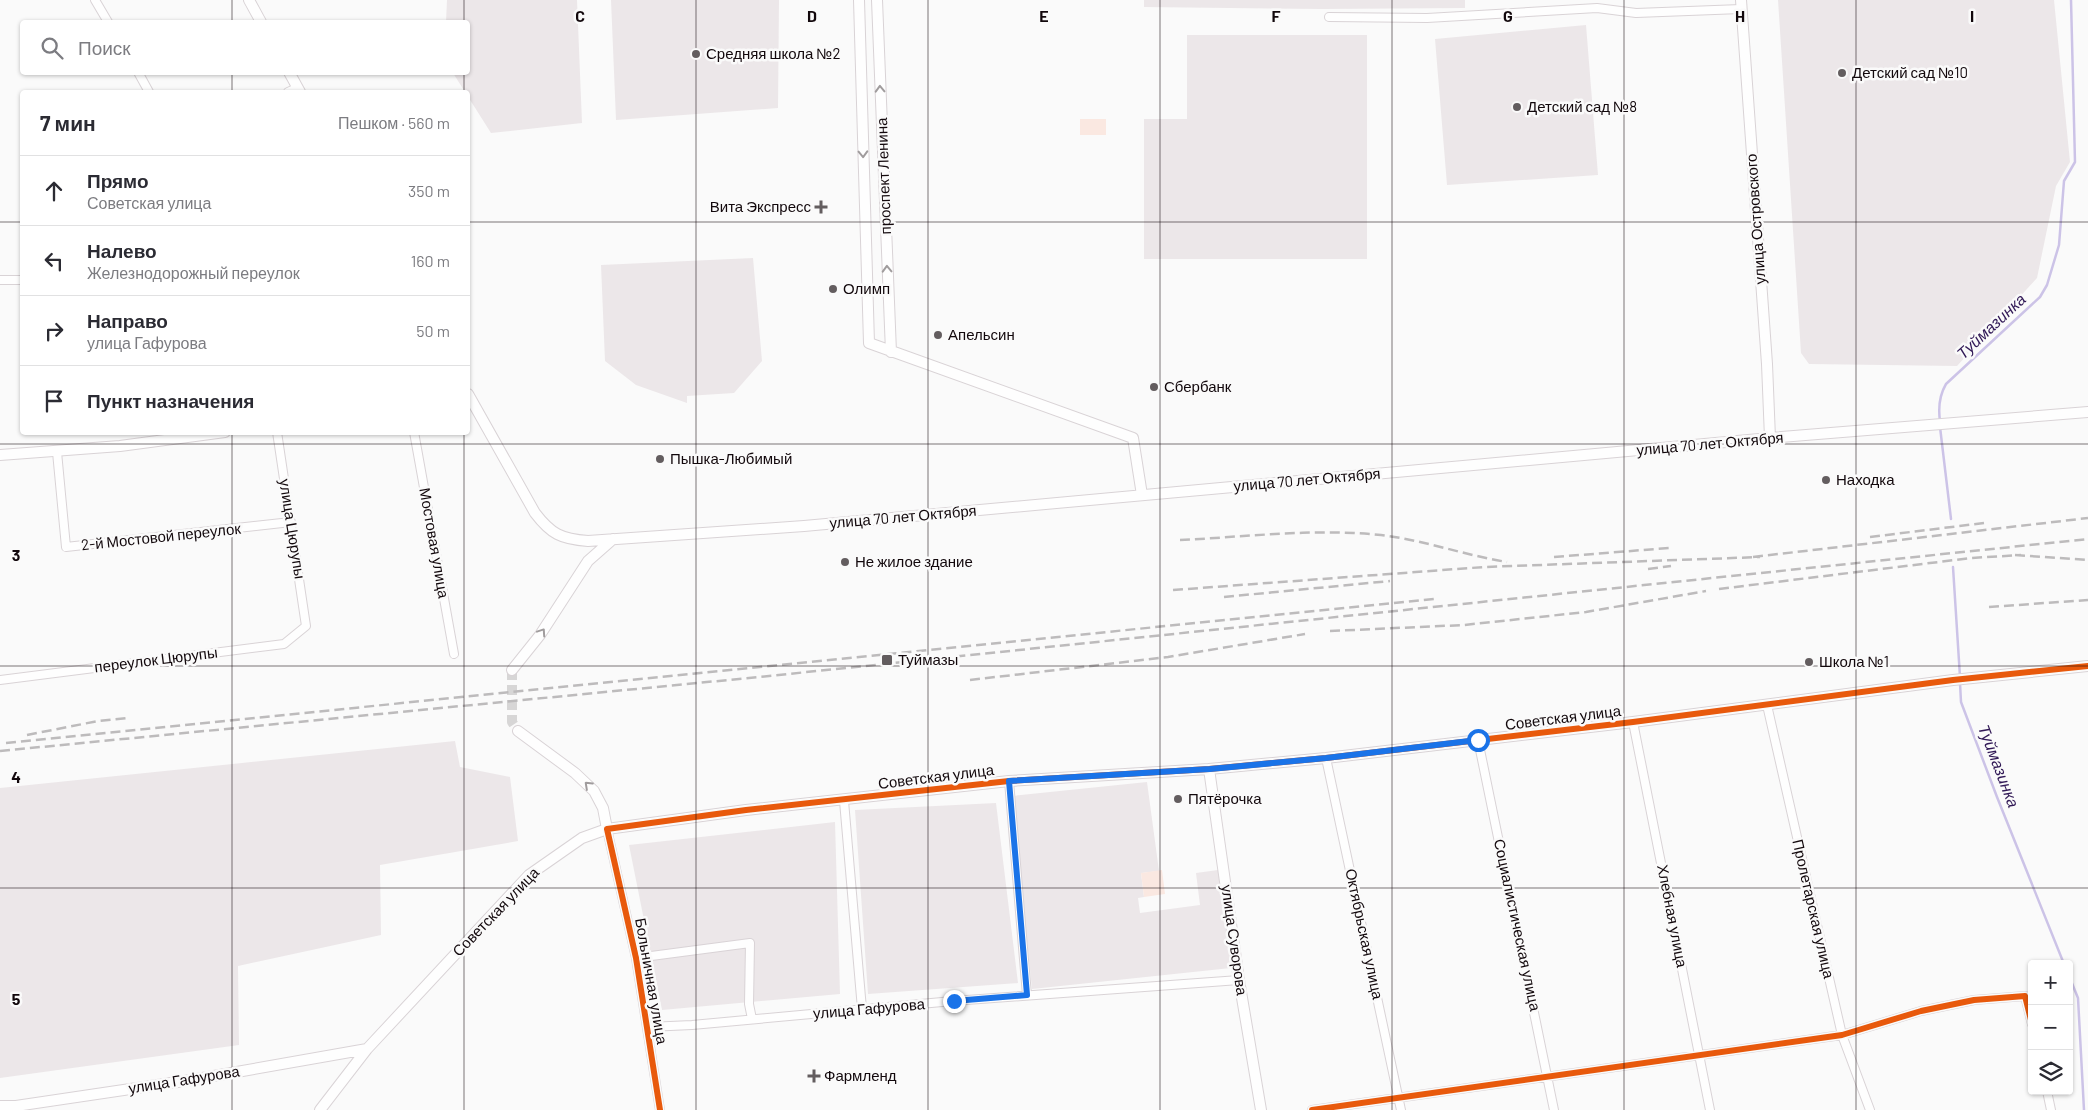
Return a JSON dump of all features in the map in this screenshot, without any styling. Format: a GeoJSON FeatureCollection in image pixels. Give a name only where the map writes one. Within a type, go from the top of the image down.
{"type":"FeatureCollection","features":[{"type":"Feature","properties":{"kind":"street"},"geometry":{"type":"LineString","coordinates":[[95,0],[107,20]]}},
{"type":"Feature","properties":{"kind":"street"},"geometry":{"type":"LineString","coordinates":[[249,0],[260,20]]}},
{"type":"Feature","properties":{"kind":"street","name":"проспект Ленина"},"geometry":{"type":"LineString","coordinates":[[859,0],[869,343],[891,352],[877,0]]}},
{"type":"Feature","properties":{"kind":"street"},"geometry":{"type":"LineString","coordinates":[[1329,17],[1427,18],[1597,8],[1636,13],[1741,4]]}},
{"type":"Feature","properties":{"kind":"street","name":"улица Островского"},"geometry":{"type":"LineString","coordinates":[[1741,4],[1768,364],[1770,438]]}},
{"type":"Feature","properties":{"kind":"street"},"geometry":{"type":"LineString","coordinates":[[140,75],[148,90]]}},
{"type":"Feature","properties":{"kind":"street"},"geometry":{"type":"LineString","coordinates":[[290,75],[295,90]]}},
{"type":"Feature","properties":{"kind":"street"},"geometry":{"type":"LineString","coordinates":[[0,280],[20,280]]}},
{"type":"Feature","properties":{"kind":"street"},"geometry":{"type":"LineString","coordinates":[[891,352],[1132,438],[1142,495]]}},
{"type":"Feature","properties":{"kind":"street","name":"улица 70 лет Октября"},"geometry":{"type":"LineString","coordinates":[[470,398],[535,513],[547,528],[562,538],[588,541],[804,526],[1770,438],[2088,412]]}},
{"type":"Feature","properties":{"kind":"street"},"geometry":{"type":"LineString","coordinates":[[0,455],[56,452],[200,435]]}},
{"type":"Feature","properties":{"kind":"street","name":"улица Цюрупы"},"geometry":{"type":"LineString","coordinates":[[277,435],[306,626]]}},
{"type":"Feature","properties":{"kind":"street","name":"Мостовая улица"},"geometry":{"type":"LineString","coordinates":[[415,435],[454,654]]}},
{"type":"Feature","properties":{"kind":"street","name":"2-й Мостовой переулок"},"geometry":{"type":"LineString","coordinates":[[56,452],[66,547],[291,522]]}},
{"type":"Feature","properties":{"kind":"street"},"geometry":{"type":"LineString","coordinates":[[512,670],[540,635],[588,560],[613,538]]}},
{"type":"Feature","properties":{"kind":"street","name":"переулок Цюрупы"},"geometry":{"type":"LineString","coordinates":[[0,680],[284,644],[306,626]]}},
{"type":"Feature","properties":{"kind":"street","name":"Советская улица"},"geometry":{"type":"LineString","coordinates":[[320,1110],[367,1049],[529,875],[582,838],[607,829],[746,810],[844,801],[1009,781],[1210,769],[1326,758],[1633,722],[1953,680],[2088,666]]}},
{"type":"Feature","properties":{"kind":"street","name":"Пролетарская улица"},"geometry":{"type":"LineString","coordinates":[[1767,705],[1842,1035],[1870,1110]]}},
{"type":"Feature","properties":{"kind":"street","name":"Хлебная улица"},"geometry":{"type":"LineString","coordinates":[[1633,722],[1710,1110]]}},
{"type":"Feature","properties":{"kind":"street"},"geometry":{"type":"LineString","coordinates":[[518,731],[575,773],[594,791],[603,808],[607,829]]}},
{"type":"Feature","properties":{"kind":"street","name":"Социалистическая улица"},"geometry":{"type":"LineString","coordinates":[[1478,740],[1554,1110]]}},
{"type":"Feature","properties":{"kind":"street","name":"Октябрьская улица"},"geometry":{"type":"LineString","coordinates":[[1326,758],[1401,1110]]}},
{"type":"Feature","properties":{"kind":"street","name":"улица Суворова"},"geometry":{"type":"LineString","coordinates":[[1210,769],[1239,980],[1261,1110]]}},
{"type":"Feature","properties":{"kind":"street"},"geometry":{"type":"LineString","coordinates":[[1009,781],[1027,995]]}},
{"type":"Feature","properties":{"kind":"street"},"geometry":{"type":"LineString","coordinates":[[844,801],[862,1009]]}},
{"type":"Feature","properties":{"kind":"street","name":"Больничная улица"},"geometry":{"type":"LineString","coordinates":[[607,829],[636,958],[660,1110]]}},
{"type":"Feature","properties":{"kind":"street"},"geometry":{"type":"LineString","coordinates":[[636,958],[750,943],[749,1004],[752,1019]]}},
{"type":"Feature","properties":{"kind":"street","name":"улица Гафурова"},"geometry":{"type":"LineString","coordinates":[[648,1026],[692,1025],[1027,995],[1239,980]]}},
{"type":"Feature","properties":{"kind":"street"},"geometry":{"type":"LineString","coordinates":[[1312,1110],[1842,1035],[1921,1011],[1974,1000],[2025,996],[2028,1008]]}},
{"type":"Feature","properties":{"kind":"street","name":"улица Гафурова"},"geometry":{"type":"LineString","coordinates":[[0,1106],[16,1106],[191,1080],[367,1049]]}},
{"type":"Feature","properties":{"kind":"street"},"geometry":{"type":"LineString","coordinates":[[2048,1095],[2050,1110]]}},
{"type":"Feature","properties":{"kind":"shaded area"},"geometry":{"type":"Polygon","coordinates":[[[447,0],[577,0],[582,123],[491,133],[470,100],[470,90],[464,90],[454,75],[470,75],[470,20],[446,20],[447,0]]]}},
{"type":"Feature","properties":{"kind":"shaded area","name":"Средняя школа №2"},"geometry":{"type":"Polygon","coordinates":[[[611,0],[779,0],[778,108],[616,120],[611,0]]]}},
{"type":"Feature","properties":{"kind":"shaded area"},"geometry":{"type":"Polygon","coordinates":[[[1144,0],[1465,0],[1465,8],[1144,7],[1144,0]]]}},
{"type":"Feature","properties":{"kind":"shaded area"},"geometry":{"type":"Polygon","coordinates":[[[1778,0],[2054,0],[2070,162],[2056,186],[2037,278],[1957,366],[1809,364],[1801,353],[1778,0]]]}},
{"type":"Feature","properties":{"kind":"shaded area","name":"Детский сад №8"},"geometry":{"type":"Polygon","coordinates":[[[1586,25],[1598,175],[1447,185],[1435,39],[1586,25]]]}},
{"type":"Feature","properties":{"kind":"shaded area"},"geometry":{"type":"Polygon","coordinates":[[[1187,35],[1367,35],[1367,259],[1144,259],[1144,119],[1187,119],[1187,35]]]}},
{"type":"Feature","properties":{"kind":"shaded area"},"geometry":{"type":"Polygon","coordinates":[[[1080,119],[1106,119],[1106,135],[1080,135],[1080,119]]]}},
{"type":"Feature","properties":{"kind":"shaded area"},"geometry":{"type":"Polygon","coordinates":[[[753,258],[762,361],[734,393],[687,396],[687,403],[636,385],[605,361],[601,265],[753,258]]]}},
{"type":"Feature","properties":{"kind":"shaded area"},"geometry":{"type":"Polygon","coordinates":[[[455,741],[460,767],[510,777],[518,841],[380,865],[381,935],[238,966],[239,1045],[0,1078],[0,788],[455,741]]]}},
{"type":"Feature","properties":{"kind":"shaded area"},"geometry":{"type":"Polygon","coordinates":[[[1147,782],[1159,871],[1141,873],[1144,897],[1138,898],[1140,913],[1200,905],[1196,873],[1218,870],[1231,968],[1032,989],[1012,796],[1147,782]]]}},
{"type":"Feature","properties":{"kind":"shaded area"},"geometry":{"type":"Polygon","coordinates":[[[996,803],[1018,983],[868,994],[855,810],[996,803]]]}},
{"type":"Feature","properties":{"kind":"shaded area"},"geometry":{"type":"Polygon","coordinates":[[[835,822],[840,994],[662,1010],[629,845],[835,822]]]}},
{"type":"Feature","properties":{"kind":"shaded area"},"geometry":{"type":"Polygon","coordinates":[[[1162,870],[1165,894],[1144,897],[1141,873],[1162,870]]]}},
{"type":"Feature","properties":{"kind":"waterway","name":"Туймазинка"},"geometry":{"type":"LineString","coordinates":[[1940,421],[1940,402],[1946,384],[2040,297],[2047,285],[2059,245],[2064,181],[2075,162],[2071,0]]}},
{"type":"Feature","properties":{"kind":"waterway","name":"Туймазинка"},"geometry":{"type":"LineString","coordinates":[[1940,427],[1951,519]]}},
{"type":"Feature","properties":{"kind":"waterway","name":"Туймазинка"},"geometry":{"type":"LineString","coordinates":[[1953,567],[1960,677]]}},
{"type":"Feature","properties":{"kind":"waterway","name":"Туймазинка"},"geometry":{"type":"LineString","coordinates":[[1960,683],[1961,702],[2062,960]]}},
{"type":"Feature","properties":{"kind":"waterway","name":"Туймазинка"},"geometry":{"type":"LineString","coordinates":[[2073,986],[2078,998],[2084,1110]]}},
{"type":"Feature","properties":{"kind":"tunnel"},"geometry":{"type":"LineString","coordinates":[[512,670],[512,722],[518,731]]}},
{"type":"Feature","properties":{"kind":"railway"},"geometry":{"type":"LineString","coordinates":[[1753,557],[2088,518]]}},
{"type":"Feature","properties":{"kind":"railway"},"geometry":{"type":"LineString","coordinates":[[1870,537],[1984,523]]}},
{"type":"Feature","properties":{"kind":"railway"},"geometry":{"type":"LineString","coordinates":[[1180,540],[1305,533],[1356,533],[1397,537],[1507,562]]}},
{"type":"Feature","properties":{"kind":"railway"},"geometry":{"type":"LineString","coordinates":[[0,751],[759,677],[2088,539]]}},
{"type":"Feature","properties":{"kind":"railway"},"geometry":{"type":"LineString","coordinates":[[1554,557],[1669,548]]}},
{"type":"Feature","properties":{"kind":"railway"},"geometry":{"type":"LineString","coordinates":[[2015,555],[2088,560]]}},
{"type":"Feature","properties":{"kind":"railway"},"geometry":{"type":"LineString","coordinates":[[1719,589],[1971,558],[2021,555]]}},
{"type":"Feature","properties":{"kind":"railway"},"geometry":{"type":"LineString","coordinates":[[1173,590],[1484,567],[1760,557]]}},
{"type":"Feature","properties":{"kind":"railway"},"geometry":{"type":"LineString","coordinates":[[1648,569],[1671,566]]}},
{"type":"Feature","properties":{"kind":"railway"},"geometry":{"type":"LineString","coordinates":[[1224,597],[1390,581]]}},
{"type":"Feature","properties":{"kind":"railway"},"geometry":{"type":"LineString","coordinates":[[1330,631],[1464,625],[1586,612],[1706,591]]}},
{"type":"Feature","properties":{"kind":"railway"},"geometry":{"type":"LineString","coordinates":[[6,743],[1434,599]]}},
{"type":"Feature","properties":{"kind":"railway"},"geometry":{"type":"LineString","coordinates":[[1989,607],[2088,600]]}},
{"type":"Feature","properties":{"kind":"railway"},"geometry":{"type":"LineString","coordinates":[[970,680],[1168,657],[1305,634]]}},
{"type":"Feature","properties":{"kind":"railway"},"geometry":{"type":"LineString","coordinates":[[27,735],[98,721],[127,718]]}},
{"type":"Feature","properties":{"kind":"cycle path"},"geometry":{"type":"LineString","coordinates":[[660,1110],[636,958],[607,829],[746,810],[1009,781],[1209,769],[1326,758],[1633,722],[1953,680],[2088,666]]}},
{"type":"Feature","properties":{"kind":"cycle path"},"geometry":{"type":"LineString","coordinates":[[1312,1110],[1842,1035],[1921,1011],[1974,1000],[2025,996],[2028,1008]]}},
{"type":"Feature","properties":{"kind":"place","name":"Средняя школа №2"},"geometry":{"type":"Point","coordinates":[696,54]}},
{"type":"Feature","properties":{"kind":"place","name":"Детский сад №10"},"geometry":{"type":"Point","coordinates":[1842,73]}},
{"type":"Feature","properties":{"kind":"place","name":"Детский сад №8"},"geometry":{"type":"Point","coordinates":[1517,107]}},
{"type":"Feature","properties":{"kind":"place","name":"Вита Экспресс"},"geometry":{"type":"Point","coordinates":[821,207]}},
{"type":"Feature","properties":{"kind":"place","name":"Олимп"},"geometry":{"type":"Point","coordinates":[833,289]}},
{"type":"Feature","properties":{"kind":"place","name":"Апельсин"},"geometry":{"type":"Point","coordinates":[938,335]}},
{"type":"Feature","properties":{"kind":"place","name":"Сбербанк"},"geometry":{"type":"Point","coordinates":[1154,387]}},
{"type":"Feature","properties":{"kind":"place","name":"Пышка-Любимый"},"geometry":{"type":"Point","coordinates":[660,459]}},
{"type":"Feature","properties":{"kind":"place","name":"Находка"},"geometry":{"type":"Point","coordinates":[1826,480]}},
{"type":"Feature","properties":{"kind":"place","name":"Не жилое здание"},"geometry":{"type":"Point","coordinates":[845,562]}},
{"type":"Feature","properties":{"kind":"place","name":"Туймазы"},"geometry":{"type":"Point","coordinates":[887,660]}},
{"type":"Feature","properties":{"kind":"place","name":"Школа №1"},"geometry":{"type":"Point","coordinates":[1809,662]}},
{"type":"Feature","properties":{"kind":"place","name":"Пятёрочка"},"geometry":{"type":"Point","coordinates":[1178,799]}},
{"type":"Feature","properties":{"kind":"place","name":"Фармленд"},"geometry":{"type":"Point","coordinates":[814,1076]}},
{"type":"Feature","properties":{"kind":"route"},"geometry":{"type":"LineString","coordinates":[[954,1001],[1027,995],[1009,781],[1210,769],[1326,758],[1478,740]]}}]}
